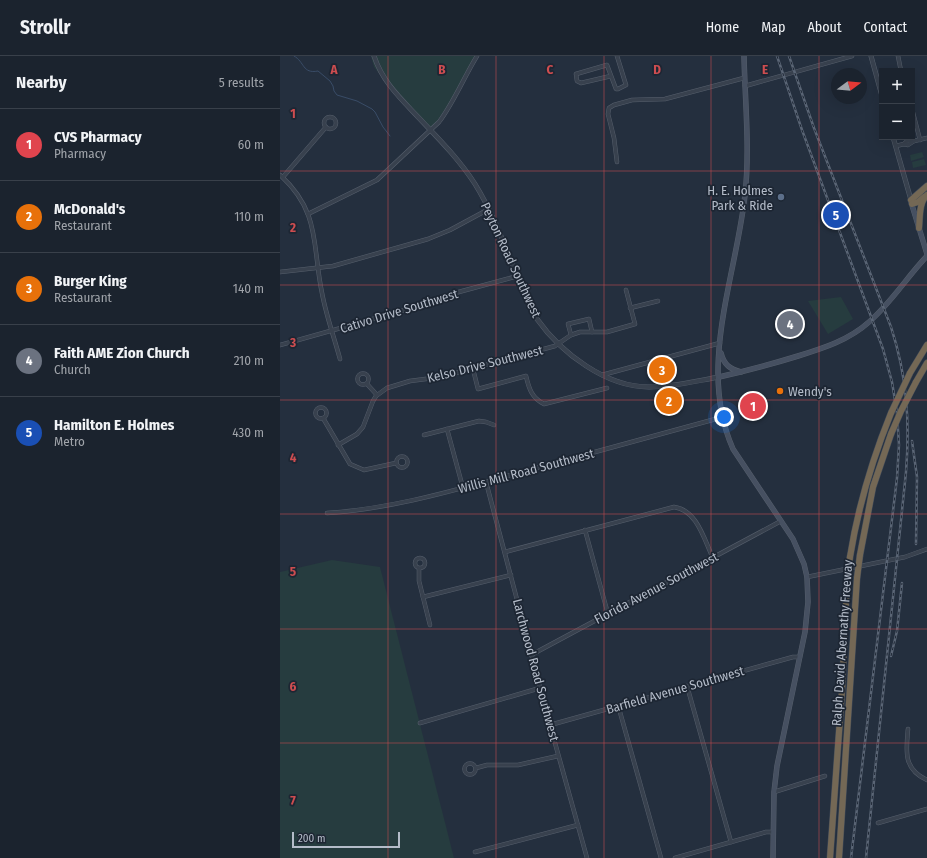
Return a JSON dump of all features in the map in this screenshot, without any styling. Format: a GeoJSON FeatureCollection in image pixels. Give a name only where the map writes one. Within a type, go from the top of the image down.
{"type":"FeatureCollection","features":[{"type":"Feature","properties":{"kind":"highway"},"geometry":{"type":"LineString","coordinates":[[911,202],[927,186]]}},
{"type":"Feature","properties":{"kind":"highway"},"geometry":{"type":"LineString","coordinates":[[911,202],[918,202],[926,196]]}},
{"type":"Feature","properties":{"kind":"highway"},"geometry":{"type":"LineString","coordinates":[[920,230],[921,207],[926,196]]}},
{"type":"Feature","properties":{"kind":"highway","name":"Ralph David Abernathy Freeway"},"geometry":{"type":"LineString","coordinates":[[830,858],[842,690],[847,580],[854,530],[870,469],[891,413],[910,373],[927,345]]}},
{"type":"Feature","properties":{"kind":"highway","name":"Ralph David Abernathy Freeway"},"geometry":{"type":"LineString","coordinates":[[839,858],[857,578],[860,555],[873,487],[891,434],[901,411],[927,363]]}},
{"type":"Feature","properties":{"kind":"main road"},"geometry":{"type":"LineString","coordinates":[[744,56],[747,149],[745,194],[741,225],[723,313],[719,377],[723,417],[726,434],[733,449],[799,550],[807,577],[808,602],[800,657],[781,740],[774,792],[772,858]]}},
{"type":"Feature","properties":{"kind":"main road"},"geometry":{"type":"LineString","coordinates":[[719,377],[773,364],[826,347],[854,333],[878,313],[927,255],[911,202]]}},
{"type":"Feature","properties":{"kind":"main road"},"geometry":{"type":"LineString","coordinates":[[920,230],[927,239]]}},
{"type":"Feature","properties":{"kind":"main road"},"geometry":{"type":"LineString","coordinates":[[720,345],[723,360],[727,366],[732,370],[743,372]]}},
{"type":"Feature","properties":{"kind":"street","name":"Peyton Road Southwest"},"geometry":{"type":"LineString","coordinates":[[374,56],[382,76],[464,168],[476,185],[537,319],[546,332],[578,360],[602,374],[626,384],[647,388],[667,387],[719,377]]}},
{"type":"Feature","properties":{"kind":"street"},"geometry":{"type":"LineString","coordinates":[[308,214],[377,180],[431,130],[447,112],[477,56]]}},
{"type":"Feature","properties":{"kind":"street"},"geometry":{"type":"LineString","coordinates":[[611,76],[581,83],[577,81],[575,77],[576,74],[607,65],[616,89],[618,90],[626,85],[617,56]]}},
{"type":"Feature","properties":{"kind":"street"},"geometry":{"type":"LineString","coordinates":[[745,86],[852,56]]}},
{"type":"Feature","properties":{"kind":"street"},"geometry":{"type":"LineString","coordinates":[[871,56],[879,85]]}},
{"type":"Feature","properties":{"kind":"street"},"geometry":{"type":"LineString","coordinates":[[898,56],[900,68]]}},
{"type":"Feature","properties":{"kind":"street"},"geometry":{"type":"LineString","coordinates":[[617,162],[614,138],[608,114],[609,108],[614,105],[638,100],[666,99],[744,78]]}},
{"type":"Feature","properties":{"kind":"street"},"geometry":{"type":"LineString","coordinates":[[915,121],[920,140]]}},
{"type":"Feature","properties":{"kind":"street"},"geometry":{"type":"LineString","coordinates":[[326,127],[281,176],[297,194],[308,214],[315,236],[322,293],[340,359]]}},
{"type":"Feature","properties":{"kind":"street"},"geometry":{"type":"LineString","coordinates":[[896,146],[904,144],[907,141],[927,138]]}},
{"type":"Feature","properties":{"kind":"street"},"geometry":{"type":"LineString","coordinates":[[895,140],[911,202]]}},
{"type":"Feature","properties":{"kind":"street"},"geometry":{"type":"LineString","coordinates":[[280,272],[332,266],[428,239],[450,230],[488,209]]}},
{"type":"Feature","properties":{"kind":"street","name":"Cativo Drive Southwest"},"geometry":{"type":"LineString","coordinates":[[280,345],[419,306],[454,293],[518,276]]}},
{"type":"Feature","properties":{"kind":"street"},"geometry":{"type":"LineString","coordinates":[[559,344],[571,335],[580,332],[613,331],[635,324],[626,290]]}},
{"type":"Feature","properties":{"kind":"street"},"geometry":{"type":"LineString","coordinates":[[630,308],[658,301]]}},
{"type":"Feature","properties":{"kind":"street"},"geometry":{"type":"LineString","coordinates":[[571,335],[568,324],[589,319],[592,332]]}},
{"type":"Feature","properties":{"kind":"street","name":"Kelso Drive Southwest"},"geometry":{"type":"LineString","coordinates":[[378,395],[387,388],[473,369],[559,344]]}},
{"type":"Feature","properties":{"kind":"street"},"geometry":{"type":"LineString","coordinates":[[602,374],[720,345]]}},
{"type":"Feature","properties":{"kind":"street"},"geometry":{"type":"LineString","coordinates":[[473,369],[478,389],[526,376],[529,389],[534,398],[544,404],[607,388]]}},
{"type":"Feature","properties":{"kind":"street"},"geometry":{"type":"LineString","coordinates":[[338,445],[350,439],[360,430],[366,420],[371,404],[378,395],[367,384]]}},
{"type":"Feature","properties":{"kind":"street","name":"Willis Mill Road Southwest"},"geometry":{"type":"LineString","coordinates":[[327,513],[374,508],[463,488],[723,417]]}},
{"type":"Feature","properties":{"kind":"street"},"geometry":{"type":"LineString","coordinates":[[323,418],[350,464],[364,470],[396,463]]}},
{"type":"Feature","properties":{"kind":"street"},"geometry":{"type":"LineString","coordinates":[[424,435],[479,421],[494,425]]}},
{"type":"Feature","properties":{"kind":"street"},"geometry":{"type":"LineString","coordinates":[[445,430],[463,488]]}},
{"type":"Feature","properties":{"kind":"street","name":"Larchwood Road Southwest"},"geometry":{"type":"LineString","coordinates":[[486,482],[558,756],[587,858]]}},
{"type":"Feature","properties":{"kind":"street"},"geometry":{"type":"LineString","coordinates":[[505,552],[669,508],[679,508],[687,511],[693,517],[713,558]]}},
{"type":"Feature","properties":{"kind":"street","name":"Florida Avenue Southwest"},"geometry":{"type":"LineString","coordinates":[[531,655],[781,521]]}},
{"type":"Feature","properties":{"kind":"street"},"geometry":{"type":"LineString","coordinates":[[585,530],[608,614]]}},
{"type":"Feature","properties":{"kind":"street"},"geometry":{"type":"LineString","coordinates":[[807,577],[905,557],[927,549]]}},
{"type":"Feature","properties":{"kind":"street"},"geometry":{"type":"LineString","coordinates":[[419,569],[419,581],[430,625]]}},
{"type":"Feature","properties":{"kind":"street"},"geometry":{"type":"LineString","coordinates":[[423,597],[510,575]]}},
{"type":"Feature","properties":{"kind":"street","name":"Barfield Avenue Southwest"},"geometry":{"type":"LineString","coordinates":[[550,724],[793,657],[800,657]]}},
{"type":"Feature","properties":{"kind":"street"},"geometry":{"type":"LineString","coordinates":[[688,686],[731,842]]}},
{"type":"Feature","properties":{"kind":"street"},"geometry":{"type":"LineString","coordinates":[[420,723],[540,688]]}},
{"type":"Feature","properties":{"kind":"street"},"geometry":{"type":"LineString","coordinates":[[618,706],[661,858]]}},
{"type":"Feature","properties":{"kind":"street"},"geometry":{"type":"LineString","coordinates":[[908,729],[907,756],[909,764],[920,777],[927,780]]}},
{"type":"Feature","properties":{"kind":"street"},"geometry":{"type":"LineString","coordinates":[[476,768],[487,766],[518,765],[558,756]]}},
{"type":"Feature","properties":{"kind":"street"},"geometry":{"type":"LineString","coordinates":[[774,792],[825,776]]}},
{"type":"Feature","properties":{"kind":"street"},"geometry":{"type":"LineString","coordinates":[[878,823],[927,809]]}},
{"type":"Feature","properties":{"kind":"street"},"geometry":{"type":"LineString","coordinates":[[475,852],[578,825]]}},
{"type":"Feature","properties":{"kind":"street"},"geometry":{"type":"LineString","coordinates":[[675,858],[766,832],[772,832]]}},
{"type":"Feature","properties":{"kind":"green space"},"geometry":{"type":"Polygon","coordinates":[[[371,56],[476,56],[448,106],[430,130],[390,87],[374,67],[371,56]]]}},
{"type":"Feature","properties":{"kind":"green space"},"geometry":{"type":"Polygon","coordinates":[[[922,152],[924,157],[911,161],[910,155],[922,152]]]}},
{"type":"Feature","properties":{"kind":"green space"},"geometry":{"type":"Polygon","coordinates":[[[924,159],[926,165],[913,168],[912,162],[924,159]]]}},
{"type":"Feature","properties":{"kind":"green space"},"geometry":{"type":"Polygon","coordinates":[[[841,297],[853,319],[828,334],[808,301],[841,297]]]}},
{"type":"Feature","properties":{"kind":"green space"},"geometry":{"type":"Polygon","coordinates":[[[332,560],[380,567],[454,858],[280,858],[280,572],[332,560]]]}},
{"type":"Feature","properties":{"kind":"waterway"},"geometry":{"type":"LineString","coordinates":[[294,56],[298,58],[306,69],[309,71],[318,71],[330,81],[337,95],[357,101],[372,109],[390,136]]}},
{"type":"Feature","properties":{"kind":"railway"},"geometry":{"type":"LineString","coordinates":[[777,56],[802,130],[883,349],[892,382],[897,413],[899,445],[897,478],[851,858]]}},
{"type":"Feature","properties":{"kind":"railway"},"geometry":{"type":"LineString","coordinates":[[789,56],[814,128],[891,327],[901,363],[906,399],[908,435],[906,472],[866,858]]}},
{"type":"Feature","properties":{"kind":"railway"},"geometry":{"type":"LineString","coordinates":[[912,441],[917,477],[916,544]]}},
{"type":"Feature","properties":{"kind":"railway"},"geometry":{"type":"LineString","coordinates":[[891,656],[897,631],[902,583]]}},
{"type":"Feature","properties":{"kind":"place","name":"H. E. Holmes Park & Ride"},"geometry":{"type":"Point","coordinates":[781,197]}},
{"type":"Feature","properties":{"kind":"place","name":"Hamilton E. Holmes"},"geometry":{"type":"Point","coordinates":[836,215]}},
{"type":"Feature","properties":{"kind":"place","name":"Faith AME Zion Church"},"geometry":{"type":"Point","coordinates":[790,324]}},
{"type":"Feature","properties":{"kind":"place","name":"Burger King"},"geometry":{"type":"Point","coordinates":[662,370]}},
{"type":"Feature","properties":{"kind":"place","name":"Wendy's"},"geometry":{"type":"Point","coordinates":[780,391]}},
{"type":"Feature","properties":{"kind":"place","name":"McDonald's"},"geometry":{"type":"Point","coordinates":[669,401]}},
{"type":"Feature","properties":{"kind":"place","name":"CVS Pharmacy"},"geometry":{"type":"Point","coordinates":[753,406]}}]}
